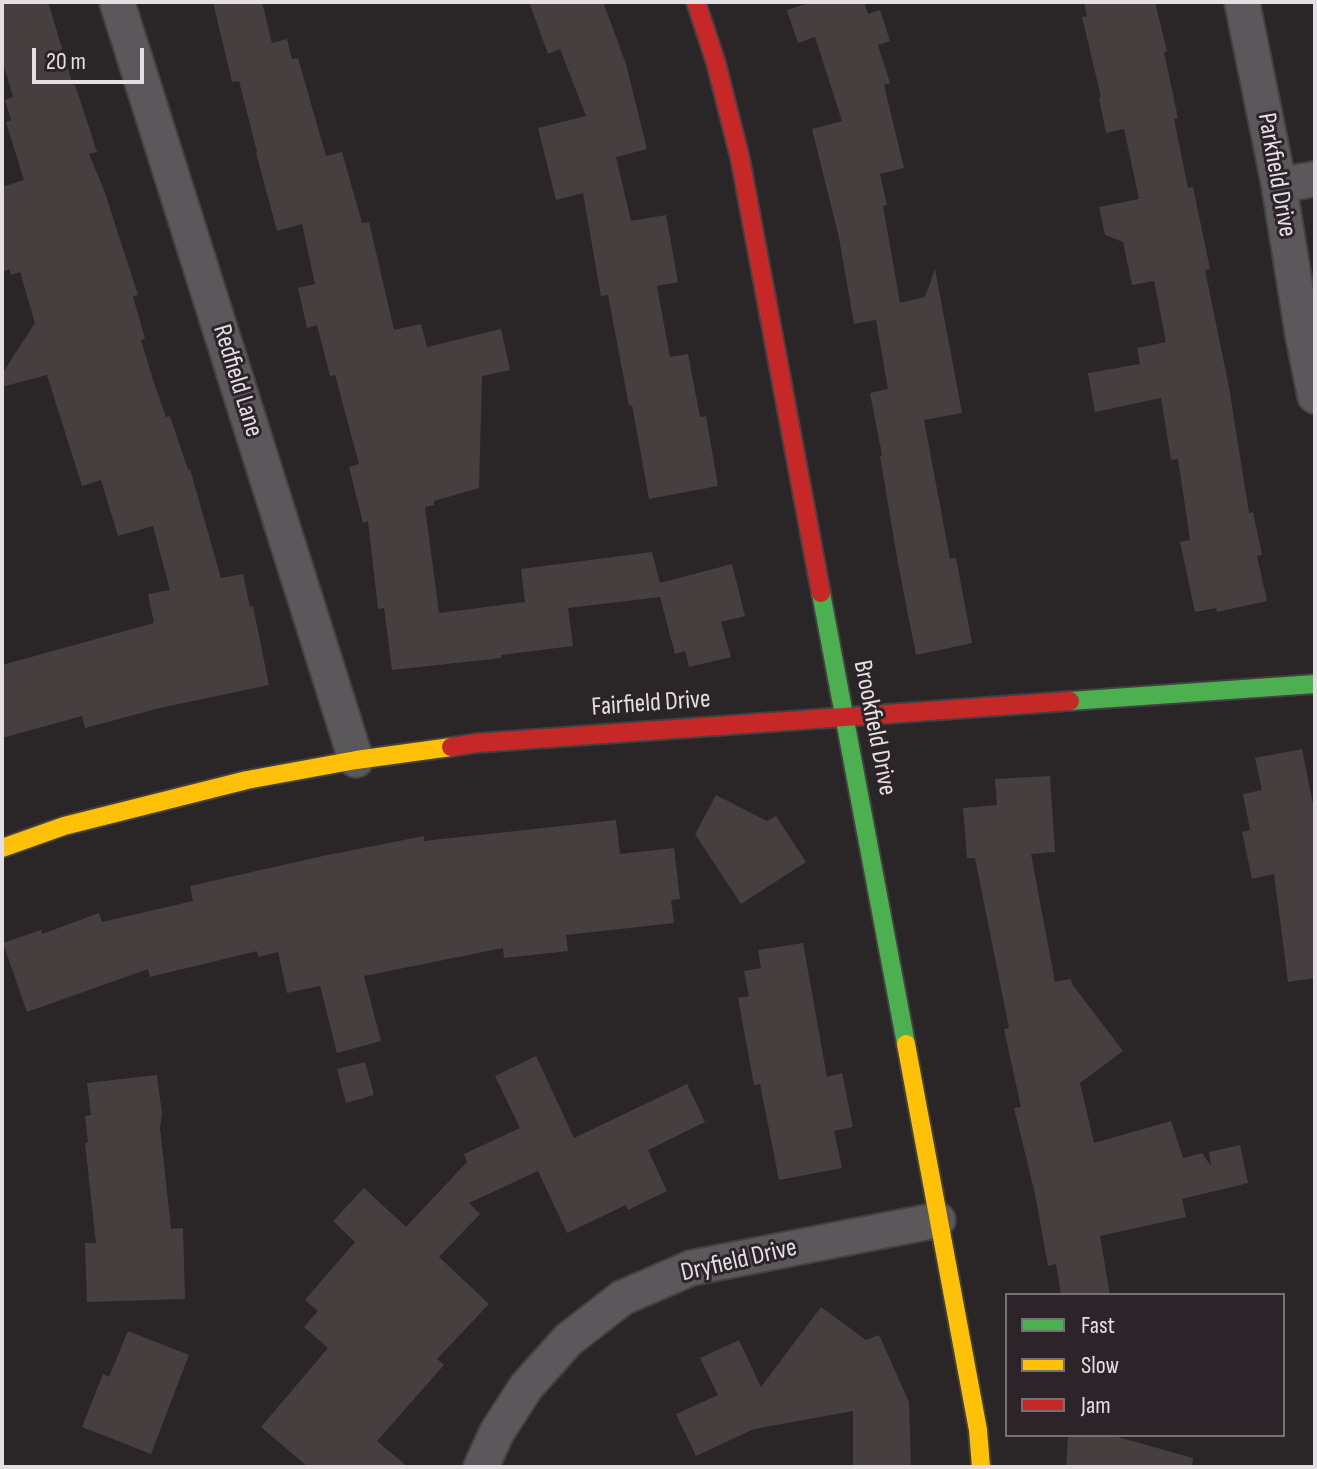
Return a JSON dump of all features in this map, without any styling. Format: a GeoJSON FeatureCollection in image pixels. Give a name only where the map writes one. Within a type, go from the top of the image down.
{"type":"FeatureCollection","features":[{"type":"Feature","properties":{"kind":"street","name":"Redfield Lane"},"geometry":{"type":"LineString","coordinates":[[117,2],[356,760]]}},
{"type":"Feature","properties":{"kind":"street","name":"Brookfield Drive"},"geometry":{"type":"LineString","coordinates":[[696,2],[716,63],[740,158],[978,1430],[981,1467]]}},
{"type":"Feature","properties":{"kind":"street","name":"Parkfield Drive"},"geometry":{"type":"LineString","coordinates":[[1242,2],[1279,185],[1315,396]]}},
{"type":"Feature","properties":{"kind":"street"},"geometry":{"type":"LineString","coordinates":[[1279,185],[1315,179]]}},
{"type":"Feature","properties":{"kind":"street","name":"Fairfield Drive"},"geometry":{"type":"LineString","coordinates":[[2,848],[64,826],[247,780],[356,760],[477,743],[1315,684]]}},
{"type":"Feature","properties":{"kind":"street","name":"Dryfield Drive"},"geometry":{"type":"LineString","coordinates":[[481,1467],[497,1432],[526,1387],[568,1340],[622,1298],[691,1268],[938,1220]]}},
{"type":"Feature","properties":{"kind":"building"},"geometry":{"type":"Polygon","coordinates":[[[2,2],[48,2],[97,152],[89,154],[138,295],[133,296],[145,339],[141,340],[154,383],[190,469],[221,578],[243,574],[250,607],[253,606],[269,685],[160,708],[85,728],[82,716],[2,738],[2,665],[154,623],[148,594],[170,590],[153,526],[118,536],[101,480],[82,486],[47,375],[2,387],[2,374],[35,323],[20,272],[11,275],[9,269],[2,272],[2,187],[24,180],[6,122],[11,120],[5,100],[13,97],[2,60],[2,2]]]}},
{"type":"Feature","properties":{"kind":"building"},"geometry":{"type":"Polygon","coordinates":[[[213,2],[262,2],[272,43],[287,39],[292,59],[298,58],[326,156],[342,152],[362,223],[369,222],[394,330],[421,324],[427,347],[501,329],[510,370],[482,376],[479,488],[434,501],[434,505],[425,507],[439,613],[525,602],[521,569],[652,552],[660,583],[732,564],[745,616],[721,622],[731,657],[689,667],[685,651],[675,654],[660,597],[568,608],[573,646],[501,655],[501,658],[392,670],[384,608],[378,609],[368,521],[363,523],[349,467],[359,464],[335,375],[330,376],[317,325],[307,328],[298,288],[315,284],[302,224],[277,231],[239,81],[232,82],[213,2]]]}},
{"type":"Feature","properties":{"kind":"building"},"geometry":{"type":"Polygon","coordinates":[[[529,2],[603,2],[626,64],[647,149],[616,157],[631,221],[666,215],[678,282],[657,286],[670,357],[688,354],[700,417],[706,416],[718,486],[649,499],[608,295],[601,296],[583,193],[556,200],[538,128],[586,116],[560,49],[548,54],[529,2]]]}},
{"type":"Feature","properties":{"kind":"building"},"geometry":{"type":"Polygon","coordinates":[[[812,2],[864,2],[868,14],[880,10],[890,41],[878,45],[890,83],[884,85],[904,168],[880,174],[900,303],[925,297],[935,269],[962,413],[924,420],[950,559],[956,558],[972,643],[916,655],[870,393],[888,389],[876,320],[854,324],[839,238],[812,129],[842,121],[815,37],[798,43],[787,10],[812,2]]]}},
{"type":"Feature","properties":{"kind":"building"},"geometry":{"type":"Polygon","coordinates":[[[1084,2],[1155,2],[1167,51],[1164,52],[1178,118],[1174,119],[1188,188],[1193,187],[1210,269],[1205,270],[1229,387],[1249,513],[1253,512],[1262,555],[1257,556],[1267,601],[1217,612],[1216,608],[1195,612],[1180,542],[1190,540],[1178,459],[1171,460],[1161,398],[1095,412],[1088,373],[1140,364],[1137,348],[1166,342],[1154,281],[1132,285],[1123,242],[1105,235],[1099,207],[1139,199],[1124,129],[1106,133],[1082,17],[1087,16],[1084,2]]]}},
{"type":"Feature","properties":{"kind":"building"},"geometry":{"type":"Polygon","coordinates":[[[1302,749],[1315,815],[1315,978],[1288,982],[1274,874],[1252,879],[1242,832],[1250,830],[1243,794],[1262,790],[1255,758],[1302,749]]]}},
{"type":"Feature","properties":{"kind":"building"},"geometry":{"type":"Polygon","coordinates":[[[1050,776],[1055,852],[1031,854],[1055,982],[1071,979],[1123,1051],[1080,1083],[1094,1143],[1171,1121],[1183,1158],[1202,1153],[1211,1166],[1209,1152],[1240,1145],[1248,1183],[1182,1199],[1186,1217],[1100,1236],[1110,1293],[1061,1293],[1056,1264],[1048,1266],[1035,1194],[1014,1108],[1021,1107],[1004,1029],[1009,1028],[975,858],[967,858],[963,808],[997,805],[995,779],[1050,776]]]}},
{"type":"Feature","properties":{"kind":"building"},"geometry":{"type":"Polygon","coordinates":[[[716,795],[767,821],[776,816],[806,862],[741,904],[695,834],[716,795]]]}},
{"type":"Feature","properties":{"kind":"building"},"geometry":{"type":"Polygon","coordinates":[[[616,820],[620,854],[674,848],[680,899],[671,900],[674,923],[566,935],[568,951],[504,958],[503,948],[364,976],[381,1041],[337,1053],[320,986],[287,993],[278,952],[258,957],[257,951],[150,977],[148,969],[27,1012],[3,943],[41,930],[42,934],[99,913],[102,922],[193,901],[190,886],[323,856],[424,836],[424,841],[616,820]]]}},
{"type":"Feature","properties":{"kind":"building"},"geometry":{"type":"Polygon","coordinates":[[[803,943],[827,1077],[842,1073],[853,1127],[834,1131],[842,1168],[779,1180],[760,1084],[754,1085],[738,998],[749,996],[744,971],[761,968],[758,950],[803,943]]]}},
{"type":"Feature","properties":{"kind":"building"},"geometry":{"type":"Polygon","coordinates":[[[536,1056],[574,1138],[687,1084],[705,1122],[648,1150],[667,1191],[628,1210],[626,1205],[567,1233],[538,1171],[469,1203],[480,1214],[439,1257],[489,1304],[437,1359],[444,1365],[377,1441],[408,1467],[308,1467],[261,1427],[328,1348],[304,1327],[318,1311],[305,1300],[355,1242],[333,1221],[364,1188],[406,1227],[467,1162],[464,1154],[520,1128],[495,1076],[536,1056]]]}},
{"type":"Feature","properties":{"kind":"building"},"geometry":{"type":"Polygon","coordinates":[[[365,1062],[374,1095],[346,1103],[337,1069],[365,1062]]]}},
{"type":"Feature","properties":{"kind":"building"},"geometry":{"type":"Polygon","coordinates":[[[157,1075],[171,1229],[183,1228],[185,1299],[87,1302],[85,1243],[96,1243],[85,1143],[88,1142],[85,1116],[91,1115],[87,1083],[157,1075]]]}},
{"type":"Feature","properties":{"kind":"building"},"geometry":{"type":"Polygon","coordinates":[[[821,1307],[866,1340],[879,1335],[909,1402],[911,1467],[853,1467],[853,1411],[754,1429],[696,1456],[676,1414],[718,1395],[700,1358],[739,1340],[761,1387],[821,1307]]]}},
{"type":"Feature","properties":{"kind":"building"},"geometry":{"type":"Polygon","coordinates":[[[128,1331],[189,1355],[151,1454],[82,1427],[103,1374],[109,1377],[128,1331]]]}},
{"type":"Feature","properties":{"kind":"building"},"geometry":{"type":"Polygon","coordinates":[[[1068,1437],[1118,1437],[1193,1458],[1192,1467],[1066,1467],[1068,1437]]]}},
{"type":"Feature","properties":{"kind":"traffic: fast"},"geometry":{"type":"LineString","coordinates":[[821,593],[906,1044]]}},
{"type":"Feature","properties":{"kind":"traffic: fast"},"geometry":{"type":"LineString","coordinates":[[1070,701],[1315,684]]}},
{"type":"Feature","properties":{"kind":"traffic: slow"},"geometry":{"type":"LineString","coordinates":[[2,848],[64,826],[247,780],[451,747]]}},
{"type":"Feature","properties":{"kind":"traffic: slow"},"geometry":{"type":"LineString","coordinates":[[906,1044],[978,1430],[981,1467]]}},
{"type":"Feature","properties":{"kind":"traffic: jam"},"geometry":{"type":"LineString","coordinates":[[696,2],[716,63],[740,158],[821,593]]}},
{"type":"Feature","properties":{"kind":"traffic: jam"},"geometry":{"type":"LineString","coordinates":[[451,747],[1070,701]]}}]}
